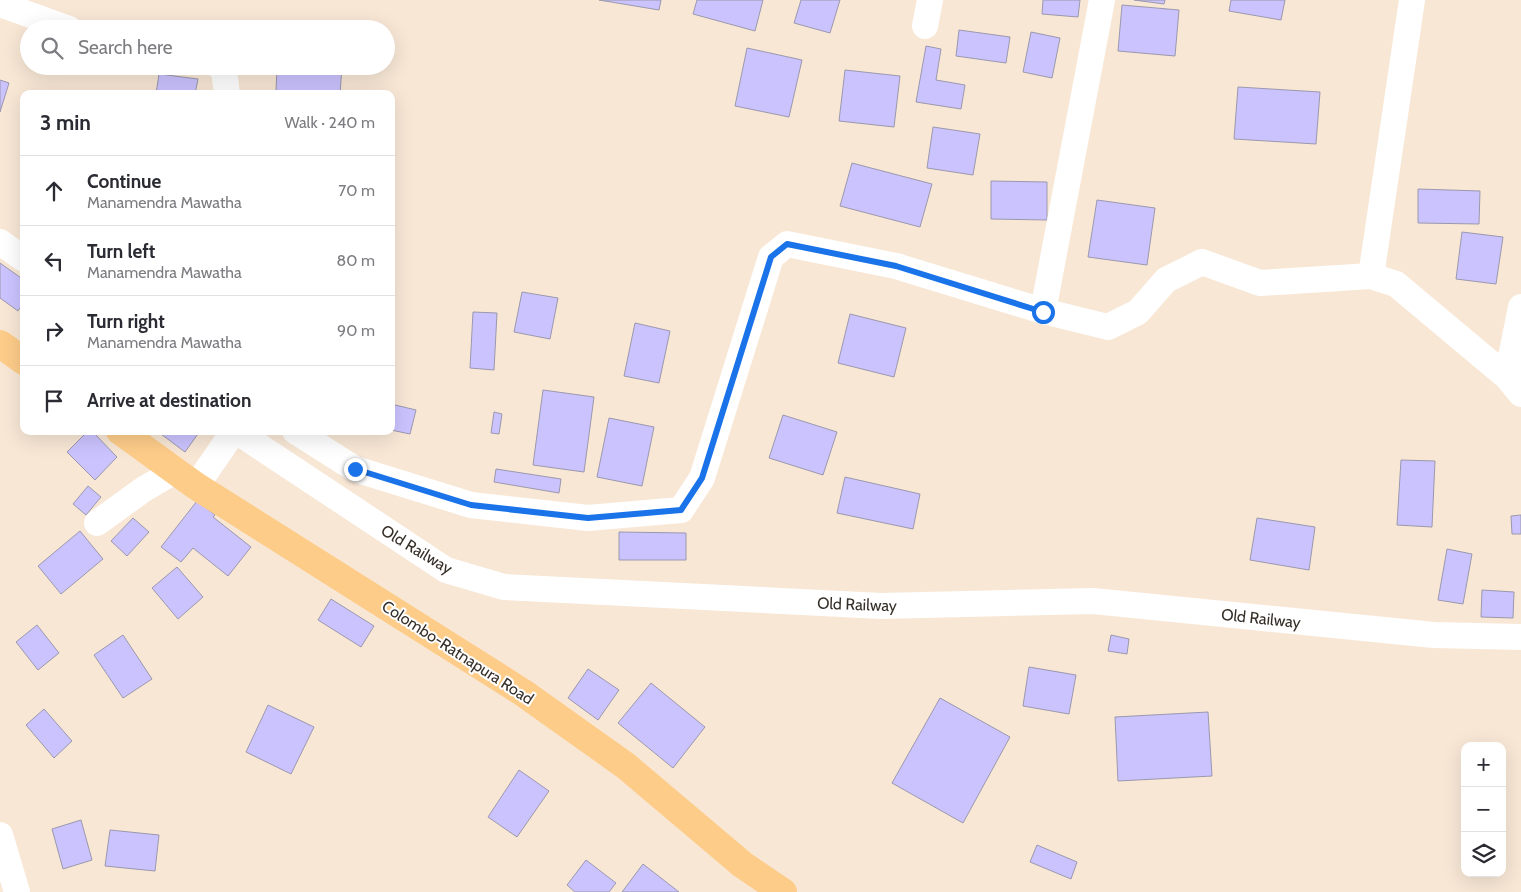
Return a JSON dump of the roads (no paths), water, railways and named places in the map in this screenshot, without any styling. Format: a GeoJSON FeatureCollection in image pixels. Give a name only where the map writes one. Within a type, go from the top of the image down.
{"type":"FeatureCollection","features":[{"type":"Feature","properties":{"kind":"highway"},"geometry":{"type":"LineString","coordinates":[[0,344],[20,358]]}},
{"type":"Feature","properties":{"kind":"highway","name":"Colombo-Ratnapura Road"},"geometry":{"type":"LineString","coordinates":[[125,435],[185,479],[522,692],[626,766],[743,866],[783,892]]}},
{"type":"Feature","properties":{"kind":"street"},"geometry":{"type":"LineString","coordinates":[[925,26],[930,0]]}},
{"type":"Feature","properties":{"kind":"street"},"geometry":{"type":"LineString","coordinates":[[1043,312],[1102,0]]}},
{"type":"Feature","properties":{"kind":"street"},"geometry":{"type":"LineString","coordinates":[[1371,276],[1412,0]]}},
{"type":"Feature","properties":{"kind":"street"},"geometry":{"type":"LineString","coordinates":[[0,4],[44,20]]}},
{"type":"Feature","properties":{"kind":"street"},"geometry":{"type":"LineString","coordinates":[[225,75],[226,90]]}},
{"type":"Feature","properties":{"kind":"street"},"geometry":{"type":"LineString","coordinates":[[0,242],[20,256]]}},
{"type":"Feature","properties":{"kind":"street"},"geometry":{"type":"LineString","coordinates":[[301,435],[355,469],[471,505],[588,518],[681,510],[702,478],[771,257],[787,244],[896,266],[1043,312],[1108,327],[1138,312],[1166,280],[1202,262],[1260,283],[1371,276],[1396,284],[1514,385]]}},
{"type":"Feature","properties":{"kind":"street"},"geometry":{"type":"LineString","coordinates":[[1514,385],[1521,307]]}},
{"type":"Feature","properties":{"kind":"street"},"geometry":{"type":"LineString","coordinates":[[97,523],[144,489],[185,479],[231,435]]}},
{"type":"Feature","properties":{"kind":"street","name":"Old Railway"},"geometry":{"type":"LineString","coordinates":[[241,435],[446,570],[504,587],[881,606],[1093,601],[1434,635],[1521,637]]}},
{"type":"Feature","properties":{"kind":"street"},"geometry":{"type":"LineString","coordinates":[[0,835],[17,892]]}}]}
